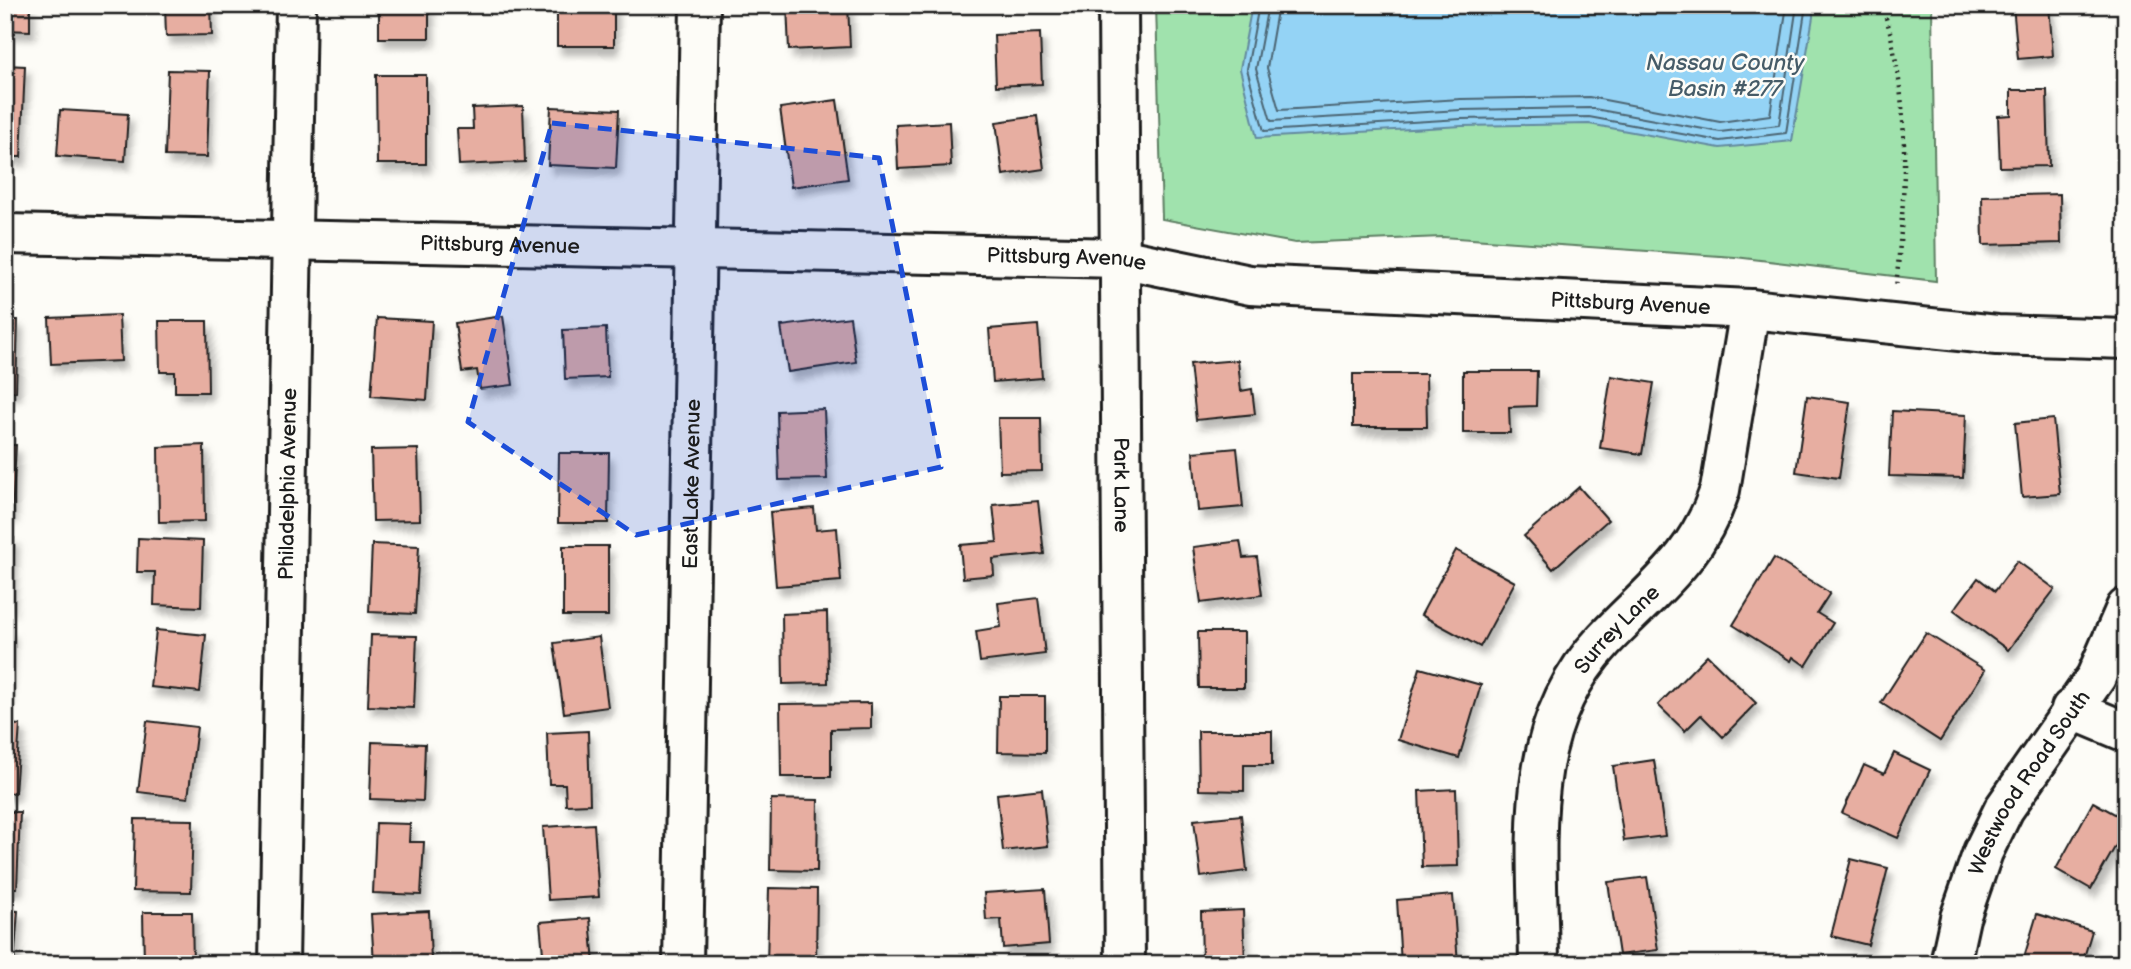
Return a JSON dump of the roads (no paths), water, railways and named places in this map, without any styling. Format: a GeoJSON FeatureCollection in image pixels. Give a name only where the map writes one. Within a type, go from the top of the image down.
{"type":"FeatureCollection","features":[{"type":"Feature","properties":{"kind":"street","name":"Philadelphia Avenue"},"geometry":{"type":"LineString","coordinates":[[279,964],[296,5]]}},
{"type":"Feature","properties":{"kind":"street","name":"East Lake Avenue"},"geometry":{"type":"LineString","coordinates":[[683,964],[700,5]]}},
{"type":"Feature","properties":{"kind":"street","name":"Park Lane"},"geometry":{"type":"LineString","coordinates":[[1118,5],[1125,964]]}},
{"type":"Feature","properties":{"kind":"street","name":"Pittsburg Avenue"},"geometry":{"type":"LineString","coordinates":[[5,234],[1120,258],[1250,285],[1751,309],[1997,335],[2126,339]]}},
{"type":"Feature","properties":{"kind":"street","name":"Surrey Lane"},"geometry":{"type":"LineString","coordinates":[[1539,964],[1537,825],[1541,762],[1558,709],[1581,669],[1604,640],[1669,579],[1711,517],[1720,490],[1751,309]]}},
{"type":"Feature","properties":{"kind":"street","name":"Westwood Road South"},"geometry":{"type":"LineString","coordinates":[[1950,964],[1961,918],[1993,830],[2004,808],[2096,677],[2126,608]]}},
{"type":"Feature","properties":{"kind":"street"},"geometry":{"type":"LineString","coordinates":[[2071,709],[2126,732]]}},
{"type":"Feature","properties":{"kind":"water","name":"Nassau County Basin #277"},"geometry":{"type":"Polygon","coordinates":[[[1252,5],[1813,5],[1813,17],[1792,141],[1720,148],[1589,124],[1462,126],[1257,138],[1240,69],[1252,5]]]}}]}
